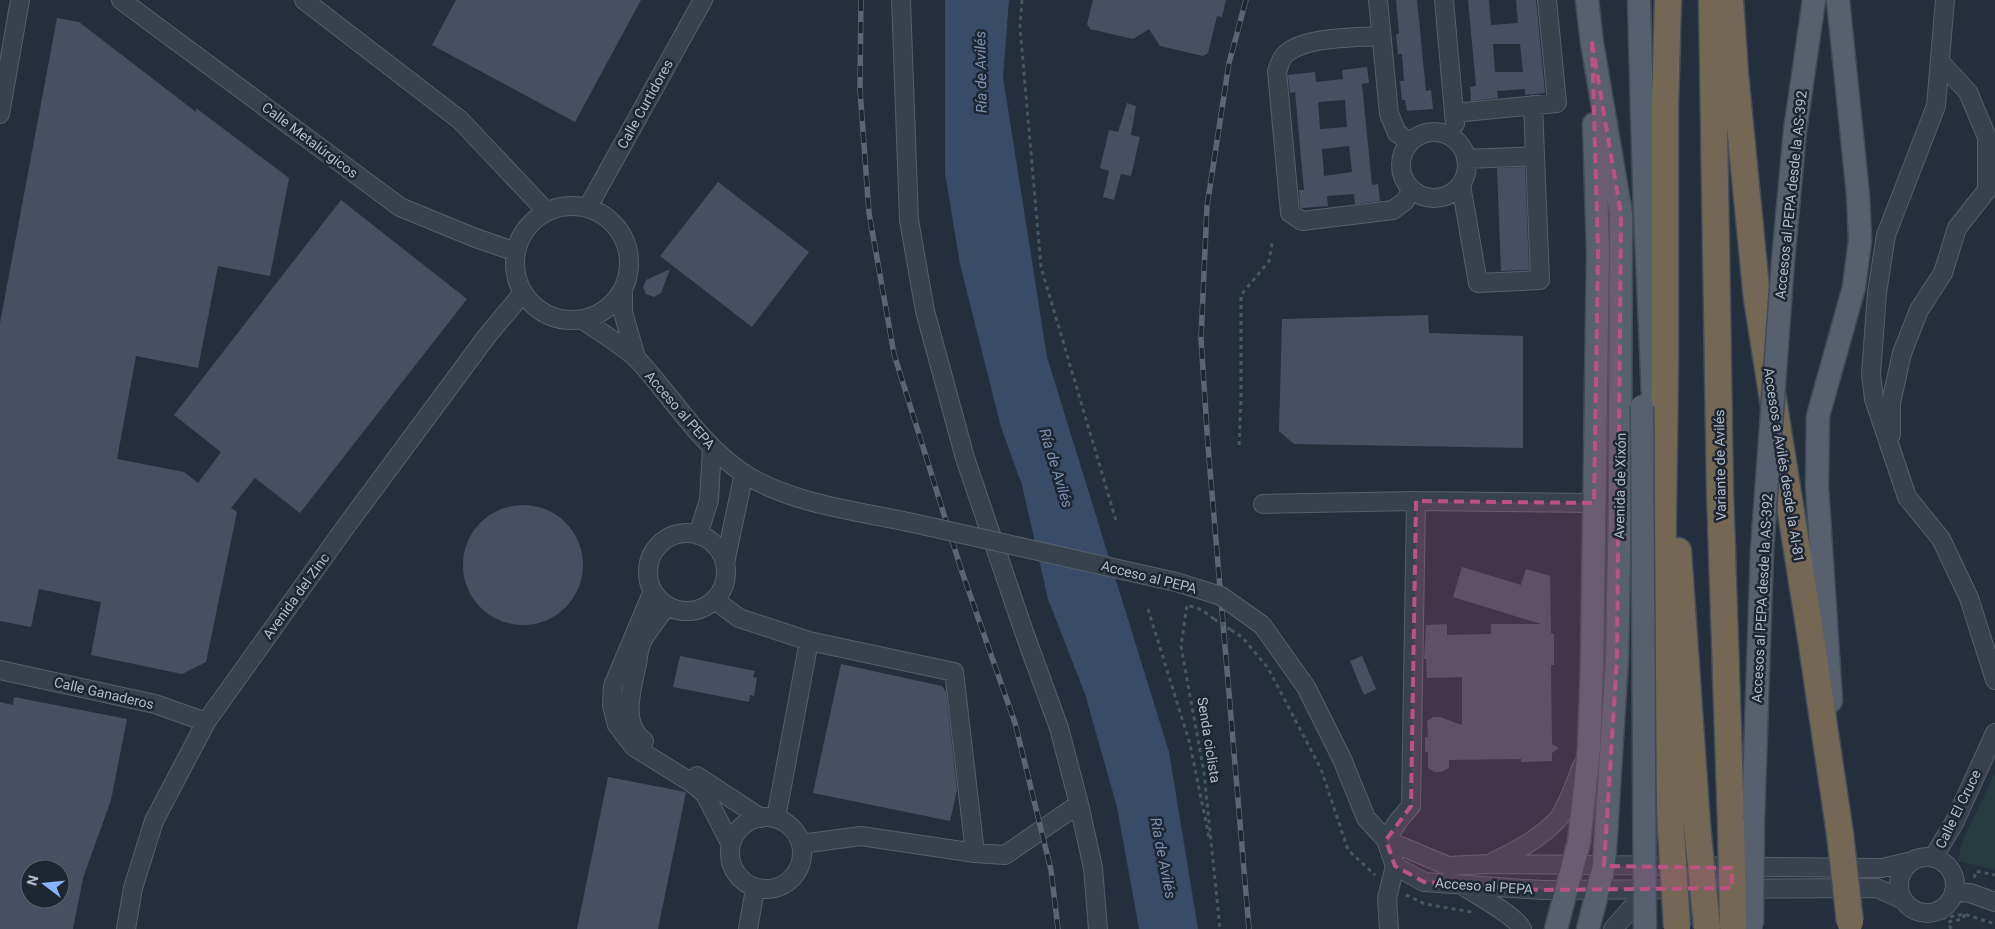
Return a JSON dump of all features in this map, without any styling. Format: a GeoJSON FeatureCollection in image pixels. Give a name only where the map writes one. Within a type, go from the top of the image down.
{"type":"FeatureCollection","features":[{"type":"Feature","properties":{"kind":"highway"},"geometry":{"type":"LineString","coordinates":[[1668,0],[1665,115],[1665,361],[1662,595],[1671,830],[1677,928]]}},
{"type":"Feature","properties":{"kind":"highway","name":"Variante de Avilés"},"geometry":{"type":"LineString","coordinates":[[1712,0],[1720,492],[1742,821],[1743,927]]}},
{"type":"Feature","properties":{"kind":"highway","name":"Accesos a Avilés desde la AI-81"},"geometry":{"type":"LineString","coordinates":[[1730,0],[1736,84],[1757,299],[1809,625],[1840,834],[1850,926]]}},
{"type":"Feature","properties":{"kind":"highway"},"geometry":{"type":"LineString","coordinates":[[1665,361],[1697,825],[1707,928]]}},
{"type":"Feature","properties":{"kind":"main road","name":"Avenida de Xixón"},"geometry":{"type":"LineString","coordinates":[[1587,0],[1592,43],[1621,214],[1620,500],[1617,660],[1604,866],[1588,929]]}},
{"type":"Feature","properties":{"kind":"main road"},"geometry":{"type":"LineString","coordinates":[[1639,0],[1644,185],[1662,595]]}},
{"type":"Feature","properties":{"kind":"main road","name":"Accesos al PEPA desde la AS-392"},"geometry":{"type":"LineString","coordinates":[[1742,821],[1783,261],[1796,131],[1814,0]]}},
{"type":"Feature","properties":{"kind":"main road"},"geometry":{"type":"LineString","coordinates":[[1838,0],[1858,195],[1860,240],[1854,287],[1818,416],[1817,486],[1840,834]]}},
{"type":"Feature","properties":{"kind":"main road","name":"Avenida de Xixón"},"geometry":{"type":"LineString","coordinates":[[1556,929],[1578,842],[1589,749],[1598,251],[1592,43]]}},
{"type":"Feature","properties":{"kind":"main road"},"geometry":{"type":"LineString","coordinates":[[1644,185],[1642,406],[1645,929]]}},
{"type":"Feature","properties":{"kind":"street"},"geometry":{"type":"LineString","coordinates":[[0,114],[20,0]]}},
{"type":"Feature","properties":{"kind":"street"},"geometry":{"type":"LineString","coordinates":[[17,19],[27,0]]}},
{"type":"Feature","properties":{"kind":"street","name":"Calle Metalúrgicos"},"geometry":{"type":"LineString","coordinates":[[120,0],[400,207],[473,237],[516,252]]}},
{"type":"Feature","properties":{"kind":"street"},"geometry":{"type":"LineString","coordinates":[[304,0],[460,120],[547,212]]}},
{"type":"Feature","properties":{"kind":"street","name":"Calle Curtidores"},"geometry":{"type":"LineString","coordinates":[[588,208],[703,0]]}},
{"type":"Feature","properties":{"kind":"street"},"geometry":{"type":"LineString","coordinates":[[901,0],[909,220],[925,310],[965,458],[1059,728],[1093,868],[1098,929]]}},
{"type":"Feature","properties":{"kind":"street"},"geometry":{"type":"LineString","coordinates":[[1378,0],[1389,114],[1397,133],[1409,142]]}},
{"type":"Feature","properties":{"kind":"street"},"geometry":{"type":"LineString","coordinates":[[1444,0],[1457,140]]}},
{"type":"Feature","properties":{"kind":"street"},"geometry":{"type":"LineString","coordinates":[[1454,113],[1557,103],[1547,0]]}},
{"type":"Feature","properties":{"kind":"street"},"geometry":{"type":"LineString","coordinates":[[1945,0],[1936,106],[1886,235],[1877,293],[1870,374],[1874,399],[1907,497],[1941,539],[1969,598],[1995,680]]}},
{"type":"Feature","properties":{"kind":"street"},"geometry":{"type":"LineString","coordinates":[[1381,36],[1315,42],[1298,46],[1284,57],[1277,71],[1290,213],[1302,221],[1394,210],[1405,201],[1411,190]]}},
{"type":"Feature","properties":{"kind":"street"},"geometry":{"type":"LineString","coordinates":[[1890,448],[1892,403],[1902,353],[1919,310],[1944,273],[1957,228],[1987,190],[1986,137],[1968,92],[1940,62]]}},
{"type":"Feature","properties":{"kind":"street"},"geometry":{"type":"LineString","coordinates":[[1461,185],[1478,283],[1540,280],[1533,105]]}},
{"type":"Feature","properties":{"kind":"street"},"geometry":{"type":"LineString","coordinates":[[1426,132],[1444,133],[1457,140],[1464,150],[1466,159],[1466,176],[1461,185],[1451,194],[1439,198],[1424,198],[1411,190],[1401,175],[1401,156],[1409,142],[1426,132]]}},
{"type":"Feature","properties":{"kind":"street"},"geometry":{"type":"LineString","coordinates":[[1466,159],[1535,156]]}},
{"type":"Feature","properties":{"kind":"street"},"geometry":{"type":"LineString","coordinates":[[567,206],[588,208],[603,214],[616,226],[625,240],[630,257],[629,274],[623,290],[613,304],[599,314],[583,320],[565,321],[549,316],[534,306],[523,293],[517,280],[516,252],[522,236],[532,222],[547,212],[567,206]]}},
{"type":"Feature","properties":{"kind":"street"},"geometry":{"type":"LineString","coordinates":[[623,290],[623,312],[636,358]]}},
{"type":"Feature","properties":{"kind":"street","name":"Avenida del Zinc"},"geometry":{"type":"LineString","coordinates":[[126,929],[133,888],[154,821],[206,722],[350,521],[487,336],[523,293]]}},
{"type":"Feature","properties":{"kind":"street"},"geometry":{"type":"LineString","coordinates":[[583,320],[636,358]]}},
{"type":"Feature","properties":{"kind":"street","name":"Acceso al PEPA"},"geometry":{"type":"LineString","coordinates":[[636,358],[712,448],[744,473],[778,491],[814,501],[1176,582],[1220,596],[1262,625],[1306,687],[1342,759],[1366,818],[1386,840],[1395,866],[1424,882],[1463,886],[1566,890],[1877,888],[1903,900]]}},
{"type":"Feature","properties":{"kind":"street"},"geometry":{"type":"LineString","coordinates":[[698,535],[709,500],[712,448]]}},
{"type":"Feature","properties":{"kind":"street"},"geometry":{"type":"LineString","coordinates":[[726,563],[720,550],[710,540],[698,535],[685,533],[672,536],[661,543],[653,553],[649,566],[649,579],[653,591],[667,606],[677,610],[690,611],[703,608],[715,600],[725,583],[726,563],[744,473]]}},
{"type":"Feature","properties":{"kind":"street"},"geometry":{"type":"LineString","coordinates":[[1263,504],[1416,501],[1594,502]]}},
{"type":"Feature","properties":{"kind":"street"},"geometry":{"type":"LineString","coordinates":[[1416,501],[1411,806],[1386,840],[1448,866],[1490,864],[1882,868],[1926,857],[1933,858],[1946,865],[1954,877],[1954,891],[1947,904],[1935,912],[1928,913],[1914,910],[1903,900],[1899,886],[1900,879],[1902,872],[1912,862]]}},
{"type":"Feature","properties":{"kind":"street"},"geometry":{"type":"LineString","coordinates":[[653,591],[613,686],[612,705],[617,725],[634,748],[692,782],[705,794],[730,843],[730,862],[739,879],[755,889],[774,889],[791,880],[801,863],[801,844],[792,828],[769,818],[638,736],[631,724],[631,689],[641,642],[667,606]]}},
{"type":"Feature","properties":{"kind":"street"},"geometry":{"type":"LineString","coordinates":[[715,600],[739,618],[809,641],[954,672],[975,853]]}},
{"type":"Feature","properties":{"kind":"street"},"geometry":{"type":"LineString","coordinates":[[769,818],[809,641]]}},
{"type":"Feature","properties":{"kind":"street","name":"Calle Ganaderos"},"geometry":{"type":"LineString","coordinates":[[0,670],[156,704],[206,722]]}},
{"type":"Feature","properties":{"kind":"street","name":"Calle El Cruce"},"geometry":{"type":"LineString","coordinates":[[1933,858],[1954,823],[1995,733]]}},
{"type":"Feature","properties":{"kind":"street"},"geometry":{"type":"LineString","coordinates":[[1490,864],[1526,845],[1558,818],[1574,788],[1589,749]]}},
{"type":"Feature","properties":{"kind":"street"},"geometry":{"type":"LineString","coordinates":[[801,844],[862,836],[975,853],[1005,855],[1079,804]]}},
{"type":"Feature","properties":{"kind":"street"},"geometry":{"type":"LineString","coordinates":[[730,843],[740,827],[757,818],[769,818]]}},
{"type":"Feature","properties":{"kind":"street"},"geometry":{"type":"LineString","coordinates":[[1389,929],[1387,898],[1395,866]]}},
{"type":"Feature","properties":{"kind":"street"},"geometry":{"type":"LineString","coordinates":[[1463,886],[1501,910],[1520,925],[1522,929]]}},
{"type":"Feature","properties":{"kind":"street"},"geometry":{"type":"LineString","coordinates":[[748,929],[755,889]]}},
{"type":"Feature","properties":{"kind":"street"},"geometry":{"type":"LineString","coordinates":[[1613,929],[1635,904],[1653,889]]}},
{"type":"Feature","properties":{"kind":"street"},"geometry":{"type":"LineString","coordinates":[[1954,891],[1970,893],[1995,902]]}},
{"type":"Feature","properties":{"kind":"path"},"geometry":{"type":"LineString","coordinates":[[1022,0],[1020,27],[1041,267],[1117,524]]}},
{"type":"Feature","properties":{"kind":"path"},"geometry":{"type":"LineString","coordinates":[[1239,445],[1241,296],[1269,261],[1272,243]]}},
{"type":"Feature","properties":{"kind":"path","name":"Senda ciclista"},"geometry":{"type":"LineString","coordinates":[[1220,929],[1204,773],[1181,646],[1187,605],[1202,610],[1231,630]]}},
{"type":"Feature","properties":{"kind":"path"},"geometry":{"type":"LineString","coordinates":[[1148,608],[1190,744],[1212,852]]}},
{"type":"Feature","properties":{"kind":"highlighted area"},"geometry":{"type":"Polygon","coordinates":[[[1592,43],[1621,214],[1617,659],[1604,866],[1732,868],[1732,888],[1542,890],[1463,886],[1424,882],[1395,866],[1386,840],[1411,806],[1416,501],[1594,503],[1598,251],[1592,43]]]}},
{"type":"Feature","properties":{"kind":"green space"},"geometry":{"type":"Polygon","coordinates":[[[1995,772],[1995,870],[1958,861],[1962,843],[1995,772]]]}},
{"type":"Feature","properties":{"kind":"water","name":"Ría de Avilés"},"geometry":{"type":"Polygon","coordinates":[[[945,0],[1009,0],[1003,77],[1047,357],[1169,752],[1198,929],[1139,929],[1117,807],[1085,694],[1048,599],[1022,485],[1001,427],[960,264],[945,173],[945,0]]]}},
{"type":"Feature","properties":{"kind":"building"},"geometry":{"type":"Polygon","coordinates":[[[456,0],[641,0],[575,122],[432,45],[456,0]]]}},
{"type":"Feature","properties":{"kind":"building"},"geometry":{"type":"Polygon","coordinates":[[[1093,0],[1226,0],[1222,17],[1217,16],[1208,53],[1203,56],[1160,46],[1149,29],[1133,39],[1090,29],[1087,24],[1093,0]]]}},
{"type":"Feature","properties":{"kind":"building"},"geometry":{"type":"Polygon","coordinates":[[[1396,0],[1417,0],[1426,91],[1431,90],[1433,109],[1407,111],[1405,100],[1402,100],[1400,81],[1404,81],[1402,54],[1398,54],[1396,34],[1399,34],[1396,0]]]}},
{"type":"Feature","properties":{"kind":"building"},"geometry":{"type":"Polygon","coordinates":[[[1468,0],[1489,0],[1491,25],[1518,23],[1516,0],[1536,0],[1545,93],[1525,95],[1525,89],[1497,91],[1498,98],[1471,101],[1470,87],[1476,86],[1468,0]],[[1493,44],[1495,72],[1523,72],[1520,44],[1493,44]]]}},
{"type":"Feature","properties":{"kind":"building"},"geometry":{"type":"Polygon","coordinates":[[[57,18],[79,22],[196,112],[196,108],[289,178],[270,276],[218,266],[198,368],[136,356],[117,459],[184,472],[198,483],[221,452],[174,415],[341,200],[467,299],[300,513],[255,478],[231,508],[237,512],[206,662],[182,674],[91,655],[101,602],[39,589],[31,627],[0,621],[0,323],[57,18]]]}},
{"type":"Feature","properties":{"kind":"building"},"geometry":{"type":"Polygon","coordinates":[[[1367,67],[1369,83],[1362,84],[1372,185],[1378,184],[1380,201],[1355,204],[1354,194],[1327,196],[1328,206],[1302,208],[1300,207],[1299,190],[1304,190],[1295,92],[1290,93],[1288,75],[1315,72],[1316,82],[1343,79],[1342,70],[1367,67]],[[1345,100],[1318,102],[1320,129],[1347,127],[1345,100]],[[1349,146],[1322,149],[1324,176],[1352,172],[1349,146]]]}},
{"type":"Feature","properties":{"kind":"building"},"geometry":{"type":"Polygon","coordinates":[[[1127,103],[1136,106],[1131,135],[1140,137],[1131,176],[1121,174],[1114,200],[1103,197],[1109,171],[1100,168],[1109,130],[1118,132],[1127,103]]]}},
{"type":"Feature","properties":{"kind":"building"},"geometry":{"type":"Polygon","coordinates":[[[1525,167],[1529,270],[1501,271],[1497,168],[1525,167]]]}},
{"type":"Feature","properties":{"kind":"building"},"geometry":{"type":"Polygon","coordinates":[[[718,182],[809,252],[752,327],[660,256],[718,182]]]}},
{"type":"Feature","properties":{"kind":"building"},"geometry":{"type":"Polygon","coordinates":[[[670,269],[661,293],[654,297],[646,294],[643,287],[646,280],[670,269]]]}},
{"type":"Feature","properties":{"kind":"building"},"geometry":{"type":"Polygon","coordinates":[[[1428,315],[1429,333],[1523,336],[1523,448],[1294,444],[1279,431],[1282,319],[1428,315]]]}},
{"type":"Feature","properties":{"kind":"building"},"geometry":{"type":"Polygon","coordinates":[[[523,505],[546,510],[556,515],[565,523],[573,532],[578,542],[583,565],[578,588],[573,598],[565,607],[556,615],[546,620],[523,625],[500,620],[490,615],[481,607],[473,598],[468,588],[463,565],[468,542],[473,532],[481,523],[490,515],[500,510],[523,505]]]}},
{"type":"Feature","properties":{"kind":"building"},"geometry":{"type":"Polygon","coordinates":[[[1462,567],[1521,585],[1526,569],[1550,576],[1551,633],[1554,634],[1554,665],[1551,665],[1552,744],[1559,748],[1552,753],[1552,761],[1521,762],[1521,759],[1449,760],[1449,768],[1441,772],[1435,772],[1428,768],[1428,752],[1425,752],[1425,737],[1428,737],[1427,721],[1433,717],[1440,717],[1462,725],[1462,677],[1427,678],[1426,659],[1424,659],[1426,625],[1447,624],[1447,635],[1491,634],[1491,624],[1541,624],[1453,597],[1462,567]]]}},
{"type":"Feature","properties":{"kind":"building"},"geometry":{"type":"Polygon","coordinates":[[[680,656],[755,671],[753,677],[757,678],[754,696],[750,695],[749,702],[673,687],[680,656]]]}},
{"type":"Feature","properties":{"kind":"building"},"geometry":{"type":"Polygon","coordinates":[[[1362,656],[1376,689],[1364,695],[1350,661],[1362,656]]]}},
{"type":"Feature","properties":{"kind":"building"},"geometry":{"type":"Polygon","coordinates":[[[841,664],[942,686],[946,692],[957,790],[950,821],[813,793],[841,664]]]}},
{"type":"Feature","properties":{"kind":"building"},"geometry":{"type":"Polygon","coordinates":[[[14,697],[127,719],[111,800],[83,878],[73,929],[0,929],[0,702],[13,705],[14,697]]]}},
{"type":"Feature","properties":{"kind":"building"},"geometry":{"type":"Polygon","coordinates":[[[608,777],[686,792],[658,929],[577,929],[608,777]]]}},
{"type":"Feature","properties":{"kind":"railway"},"geometry":{"type":"LineString","coordinates":[[861,0],[860,90],[869,213],[894,354],[961,569],[1015,723],[1051,870],[1058,929]]}},
{"type":"Feature","properties":{"kind":"railway"},"geometry":{"type":"LineString","coordinates":[[1246,0],[1229,63],[1207,206],[1201,339],[1208,446],[1249,929]]}}]}
